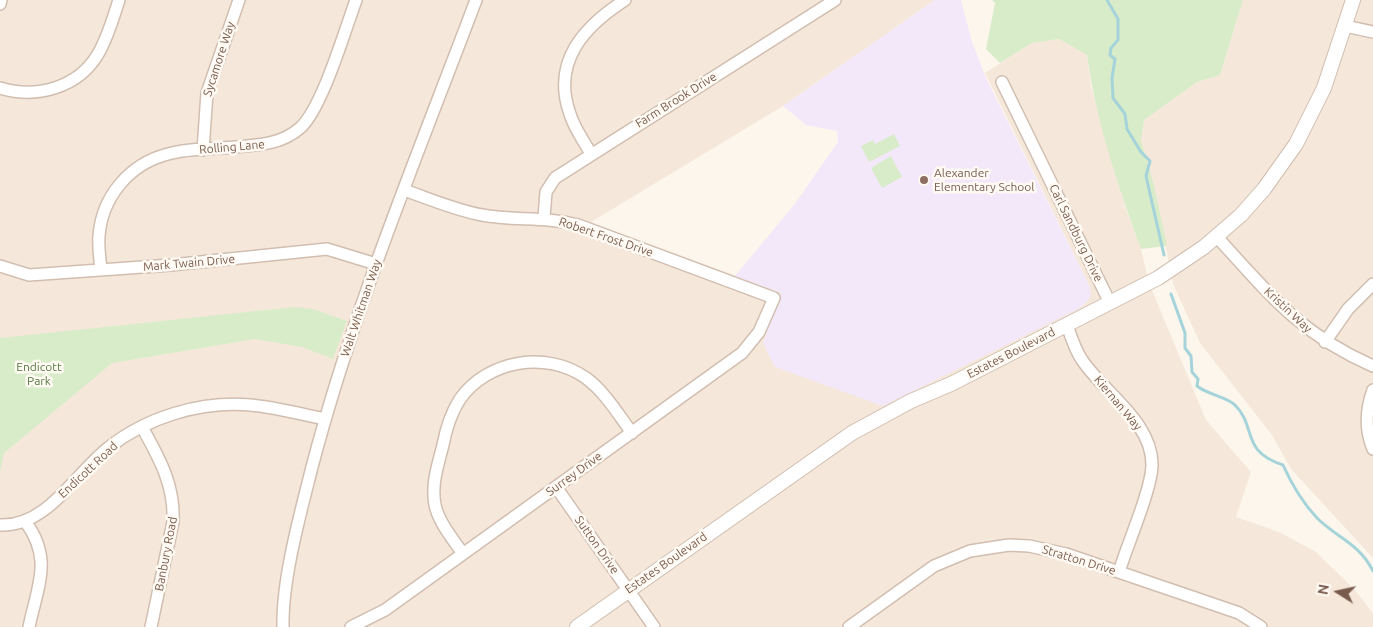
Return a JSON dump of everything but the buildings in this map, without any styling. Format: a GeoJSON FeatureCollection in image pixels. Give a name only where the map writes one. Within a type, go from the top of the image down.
{"type":"FeatureCollection","features":[{"type":"Feature","properties":{"kind":"street"},"geometry":{"type":"LineString","coordinates":[[0,4],[1,0]]}},
{"type":"Feature","properties":{"kind":"street"},"geometry":{"type":"LineString","coordinates":[[0,88],[25,93],[39,92],[66,84],[78,76],[88,67],[102,46],[119,0]]}},
{"type":"Feature","properties":{"kind":"street","name":"Sycamore Way"},"geometry":{"type":"LineString","coordinates":[[203,150],[207,93],[239,0]]}},
{"type":"Feature","properties":{"kind":"street","name":"Rolling Lane"},"geometry":{"type":"LineString","coordinates":[[101,270],[99,238],[100,224],[105,209],[119,185],[140,166],[154,158],[168,154],[270,144],[287,138],[302,127],[317,106],[356,0]]}},
{"type":"Feature","properties":{"kind":"street","name":"Walt Whitman Way"},"geometry":{"type":"LineString","coordinates":[[284,627],[284,602],[294,545],[325,419],[352,330],[476,0]]}},
{"type":"Feature","properties":{"kind":"street"},"geometry":{"type":"LineString","coordinates":[[592,154],[570,115],[565,88],[566,72],[573,50],[585,31],[595,21],[625,0]]}},
{"type":"Feature","properties":{"kind":"street","name":"Farm Brook Drive"},"geometry":{"type":"LineString","coordinates":[[544,218],[549,185],[554,178],[834,0]]}},
{"type":"Feature","properties":{"kind":"street","name":"Estates Boulevard"},"geometry":{"type":"LineString","coordinates":[[577,627],[628,589],[852,433],[911,401],[951,384],[1158,278],[1217,237],[1264,189],[1296,144],[1324,88],[1353,0]]}},
{"type":"Feature","properties":{"kind":"street"},"geometry":{"type":"LineString","coordinates":[[1345,26],[1373,32]]}},
{"type":"Feature","properties":{"kind":"street","name":"Carl Sandburg Drive"},"geometry":{"type":"LineString","coordinates":[[1002,82],[1110,303]]}},
{"type":"Feature","properties":{"kind":"street","name":"Robert Frost Drive"},"geometry":{"type":"LineString","coordinates":[[404,190],[459,210],[482,215],[544,218],[578,225],[774,298]]}},
{"type":"Feature","properties":{"kind":"street","name":"Kristin Way"},"geometry":{"type":"LineString","coordinates":[[1217,237],[1296,320],[1325,342],[1373,366]]}},
{"type":"Feature","properties":{"kind":"street","name":"Mark Twain Drive"},"geometry":{"type":"LineString","coordinates":[[0,266],[29,275],[320,250],[340,252],[376,264]]}},
{"type":"Feature","properties":{"kind":"street"},"geometry":{"type":"LineString","coordinates":[[1325,342],[1348,308],[1373,284]]}},
{"type":"Feature","properties":{"kind":"street","name":"Surrey Drive"},"geometry":{"type":"LineString","coordinates":[[351,627],[385,610],[742,353],[759,332],[774,298]]}},
{"type":"Feature","properties":{"kind":"street","name":"Kiernan Way"},"geometry":{"type":"LineString","coordinates":[[1067,325],[1082,361],[1137,425],[1148,444],[1151,455],[1150,478],[1118,572]]}},
{"type":"Feature","properties":{"kind":"street"},"geometry":{"type":"LineString","coordinates":[[463,554],[440,519],[434,495],[434,481],[447,426],[453,411],[470,388],[481,379],[495,371],[526,362],[556,364],[570,369],[596,386],[632,433]]}},
{"type":"Feature","properties":{"kind":"street"},"geometry":{"type":"LineString","coordinates":[[1373,390],[1368,412],[1368,428],[1373,449]]}},
{"type":"Feature","properties":{"kind":"street","name":"Endicott Road"},"geometry":{"type":"LineString","coordinates":[[0,525],[25,521],[48,507],[107,449],[142,427],[188,410],[229,405],[269,408],[325,419]]}},
{"type":"Feature","properties":{"kind":"street","name":"Banbury Road"},"geometry":{"type":"LineString","coordinates":[[142,427],[168,476],[174,507],[173,522],[151,627]]}},
{"type":"Feature","properties":{"kind":"street","name":"Sutton Drive"},"geometry":{"type":"LineString","coordinates":[[556,487],[654,627]]}},
{"type":"Feature","properties":{"kind":"street"},"geometry":{"type":"LineString","coordinates":[[25,521],[35,535],[42,557],[29,627]]}},
{"type":"Feature","properties":{"kind":"street","name":"Stratton Drive"},"geometry":{"type":"LineString","coordinates":[[849,627],[934,566],[951,558],[980,549],[1009,545],[1049,549],[1238,613],[1261,627]]}},
{"type":"Feature","properties":{"kind":"shaded area"},"geometry":{"type":"Polygon","coordinates":[[[0,0],[935,0],[783,106],[591,222],[782,293],[763,343],[1090,295],[1089,285],[985,73],[1032,43],[1059,39],[1087,55],[1091,86],[1125,206],[1141,249],[1149,283],[1206,420],[1251,472],[1236,517],[1279,532],[1316,552],[1354,589],[1373,613],[1373,627],[0,627],[0,0]]]}},
{"type":"Feature","properties":{"kind":"shaded area","name":"Alexander Elementary School"},"geometry":{"type":"Polygon","coordinates":[[[935,0],[961,0],[972,42],[986,78],[1089,285],[1091,295],[1080,308],[883,406],[775,367],[763,343],[781,293],[735,276],[794,205],[838,142],[837,131],[806,125],[783,106],[935,0]]]}},
{"type":"Feature","properties":{"kind":"shaded area"},"geometry":{"type":"Polygon","coordinates":[[[1243,0],[1373,0],[1373,558],[1291,469],[1272,435],[1200,343],[1173,284],[1153,181],[1141,141],[1144,120],[1197,82],[1220,75],[1243,0]]]}},
{"type":"Feature","properties":{"kind":"green space"},"geometry":{"type":"Polygon","coordinates":[[[992,0],[1243,0],[1220,75],[1197,82],[1144,120],[1141,141],[1153,181],[1167,246],[1141,249],[1102,129],[1087,55],[1059,39],[1032,43],[1000,63],[986,49],[995,3],[992,0]]]}},
{"type":"Feature","properties":{"kind":"green space"},"geometry":{"type":"Polygon","coordinates":[[[894,134],[900,146],[869,162],[861,146],[873,140],[875,144],[894,134]]]}},
{"type":"Feature","properties":{"kind":"green space"},"geometry":{"type":"Polygon","coordinates":[[[891,156],[902,177],[882,188],[871,168],[891,156]]]}},
{"type":"Feature","properties":{"kind":"green space","name":"Endicott Park"},"geometry":{"type":"Polygon","coordinates":[[[294,307],[313,309],[347,321],[333,359],[302,347],[255,339],[112,363],[4,453],[0,472],[0,338],[294,307]]]}},
{"type":"Feature","properties":{"kind":"waterway"},"geometry":{"type":"LineString","coordinates":[[1107,0],[1118,19],[1118,40],[1111,48],[1110,55],[1115,59],[1112,78],[1113,98],[1125,114],[1127,129],[1141,152],[1150,161],[1146,176],[1164,255]]}},
{"type":"Feature","properties":{"kind":"waterway"},"geometry":{"type":"LineString","coordinates":[[1171,294],[1185,333],[1185,348],[1191,356],[1192,372],[1198,379],[1197,386],[1235,405],[1242,413],[1251,438],[1260,453],[1283,465],[1298,493],[1317,518],[1354,547],[1373,571]]}},
{"type":"Feature","properties":{"kind":"place","name":"Alexander Elementary School"},"geometry":{"type":"Point","coordinates":[924,180]}}]}
